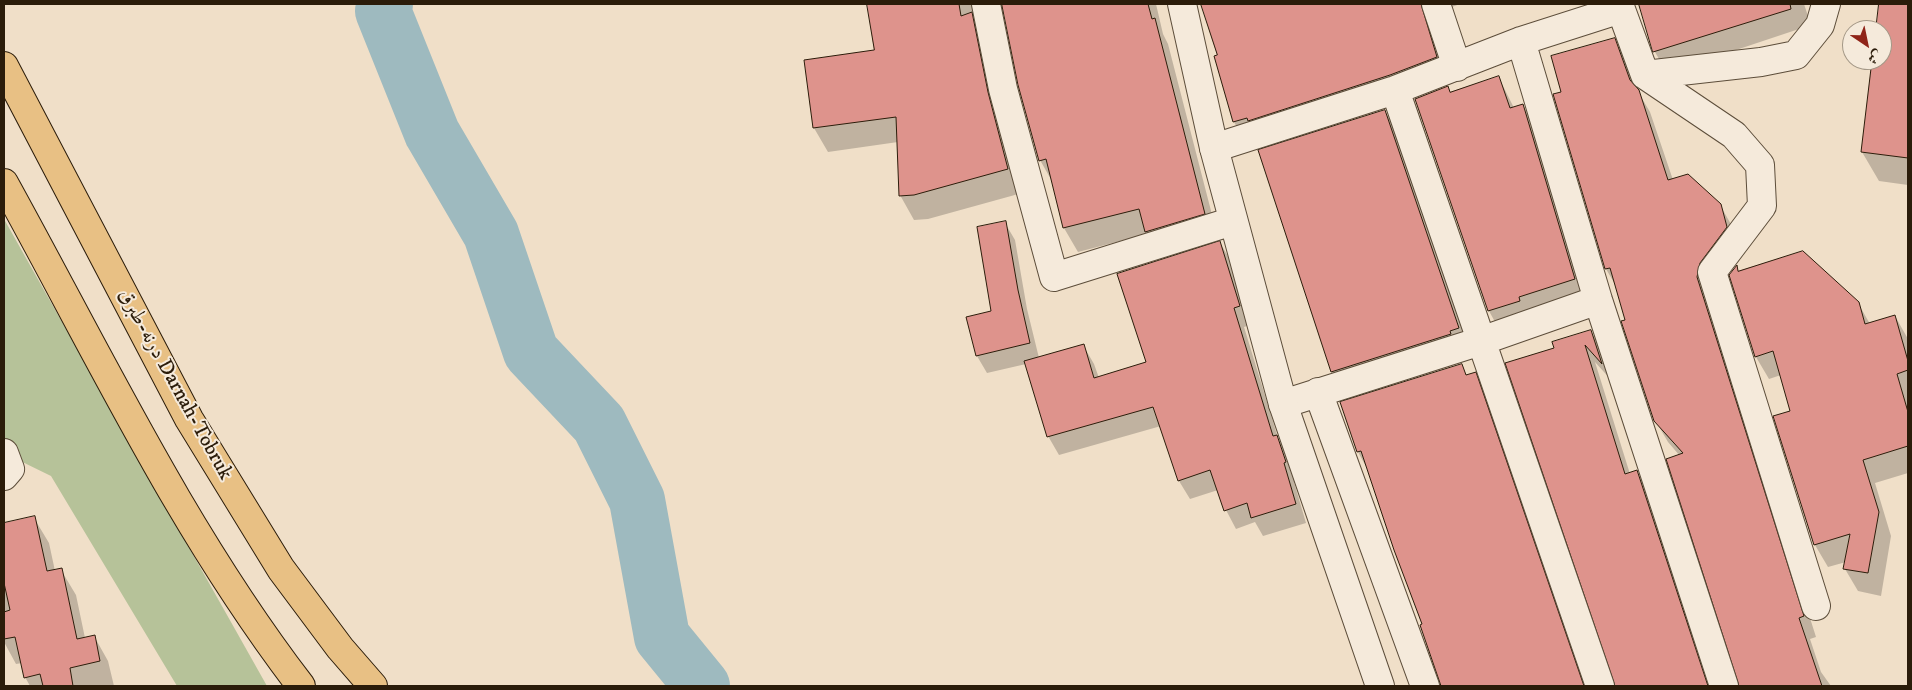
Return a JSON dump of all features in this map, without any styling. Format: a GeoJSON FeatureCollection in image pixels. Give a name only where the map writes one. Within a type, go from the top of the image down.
{"type":"FeatureCollection","features":[{"type":"Feature","properties":{"kind":"highway","name":"درنه-طبرق Darnah-Tobruk"},"geometry":{"type":"LineString","coordinates":[[4,66],[189,419],[208,451],[281,568],[340,648],[373,686]]}},
{"type":"Feature","properties":{"kind":"highway"},"geometry":{"type":"LineString","coordinates":[[4,183],[189,519],[263,638],[301,686]]}},
{"type":"Feature","properties":{"kind":"street"},"geometry":{"type":"LineString","coordinates":[[986,4],[1003,90],[1054,277],[1233,221]]}},
{"type":"Feature","properties":{"kind":"street"},"geometry":{"type":"LineString","coordinates":[[1182,4],[1214,148],[1283,404],[1380,686]]}},
{"type":"Feature","properties":{"kind":"street"},"geometry":{"type":"LineString","coordinates":[[1436,4],[1457,67]]}},
{"type":"Feature","properties":{"kind":"street"},"geometry":{"type":"LineString","coordinates":[[1645,76],[1761,62],[1796,55],[1820,26],[1826,4]]}},
{"type":"Feature","properties":{"kind":"street"},"geometry":{"type":"LineString","coordinates":[[1214,148],[1395,90],[1521,41],[1620,6],[1645,76],[1734,135],[1760,165],[1762,206],[1712,272],[1816,606]]}},
{"type":"Feature","properties":{"kind":"street"},"geometry":{"type":"LineString","coordinates":[[1521,41],[1598,300],[1724,686]]}},
{"type":"Feature","properties":{"kind":"street"},"geometry":{"type":"LineString","coordinates":[[1395,90],[1600,686]]}},
{"type":"Feature","properties":{"kind":"street"},"geometry":{"type":"LineString","coordinates":[[1283,404],[1481,341],[1598,300]]}},
{"type":"Feature","properties":{"kind":"street"},"geometry":{"type":"LineString","coordinates":[[1318,392],[1425,686]]}},
{"type":"Feature","properties":{"kind":"street"},"geometry":{"type":"LineString","coordinates":[[4,453],[10,469],[4,476]]}},
{"type":"Feature","properties":{"kind":"green space"},"geometry":{"type":"Polygon","coordinates":[[[4,219],[267,686],[177,686],[51,476],[4,453],[4,219]]]}},
{"type":"Feature","properties":{"kind":"building"},"geometry":{"type":"Polygon","coordinates":[[[867,4],[959,4],[961,16],[972,12],[988,92],[1008,169],[914,195],[899,196],[896,117],[813,128],[804,60],[874,50],[867,4]]]}},
{"type":"Feature","properties":{"kind":"building"},"geometry":{"type":"Polygon","coordinates":[[[1002,4],[1148,4],[1152,19],[1155,18],[1205,214],[1145,232],[1139,209],[1063,228],[1046,159],[1039,161],[1018,85],[1002,4]]]}},
{"type":"Feature","properties":{"kind":"building"},"geometry":{"type":"Polygon","coordinates":[[[1201,4],[1421,4],[1437,57],[1390,75],[1248,121],[1247,118],[1233,122],[1214,56],[1217,55],[1201,4]]]}},
{"type":"Feature","properties":{"kind":"building"},"geometry":{"type":"Polygon","coordinates":[[[1639,4],[1790,4],[1791,9],[1653,52],[1639,4]]]}},
{"type":"Feature","properties":{"kind":"building"},"geometry":{"type":"Polygon","coordinates":[[[1879,4],[1908,4],[1908,158],[1861,152],[1871,70],[1892,70],[1892,20],[1877,20],[1879,4]]]}},
{"type":"Feature","properties":{"kind":"building"},"geometry":{"type":"Polygon","coordinates":[[[1615,38],[1630,80],[1639,90],[1668,180],[1688,174],[1721,204],[1727,227],[1700,263],[1697,277],[1804,616],[1799,618],[1822,686],[1739,686],[1666,459],[1683,453],[1654,421],[1621,321],[1625,320],[1610,268],[1605,269],[1553,94],[1561,92],[1551,56],[1615,38]]]}},
{"type":"Feature","properties":{"kind":"building"},"geometry":{"type":"Polygon","coordinates":[[[1499,76],[1510,108],[1523,104],[1575,279],[1519,297],[1520,301],[1488,311],[1415,99],[1448,86],[1450,92],[1499,76]]]}},
{"type":"Feature","properties":{"kind":"building"},"geometry":{"type":"Polygon","coordinates":[[[1385,110],[1459,328],[1450,331],[1451,334],[1331,372],[1258,150],[1385,110]]]}},
{"type":"Feature","properties":{"kind":"building"},"geometry":{"type":"Polygon","coordinates":[[[1006,221],[1018,290],[1030,343],[976,356],[966,317],[991,311],[977,227],[1006,221]]]}},
{"type":"Feature","properties":{"kind":"building"},"geometry":{"type":"Polygon","coordinates":[[[1220,241],[1240,306],[1234,308],[1273,436],[1277,435],[1286,462],[1284,463],[1296,504],[1251,518],[1247,503],[1224,511],[1210,470],[1178,481],[1153,407],[1047,437],[1024,361],[1084,344],[1094,378],[1146,362],[1117,274],[1220,241]]]}},
{"type":"Feature","properties":{"kind":"building"},"geometry":{"type":"Polygon","coordinates":[[[1803,251],[1859,302],[1865,324],[1895,315],[1908,361],[1908,370],[1897,374],[1908,412],[1908,446],[1863,460],[1879,512],[1868,573],[1843,569],[1850,534],[1814,545],[1773,416],[1790,411],[1773,351],[1755,357],[1729,275],[1737,265],[1738,271],[1803,251]]]}},
{"type":"Feature","properties":{"kind":"building"},"geometry":{"type":"Polygon","coordinates":[[[1591,330],[1602,364],[1585,345],[1625,474],[1637,470],[1708,686],[1615,686],[1505,363],[1554,348],[1552,342],[1591,330]]]}},
{"type":"Feature","properties":{"kind":"building"},"geometry":{"type":"Polygon","coordinates":[[[1462,364],[1466,375],[1476,372],[1584,686],[1441,686],[1420,625],[1422,624],[1394,550],[1361,451],[1357,452],[1340,402],[1462,364]]]}},
{"type":"Feature","properties":{"kind":"building"},"geometry":{"type":"Polygon","coordinates":[[[35,516],[47,571],[62,568],[77,639],[95,635],[100,661],[70,668],[73,686],[43,686],[40,674],[24,678],[15,637],[4,639],[4,612],[10,610],[4,583],[4,523],[35,516]]]}},
{"type":"Feature","properties":{"kind":"waterway"},"geometry":{"type":"LineString","coordinates":[[385,4],[383,11],[432,133],[491,234],[531,352],[599,424],[637,500],[662,637],[702,686]]}}]}
